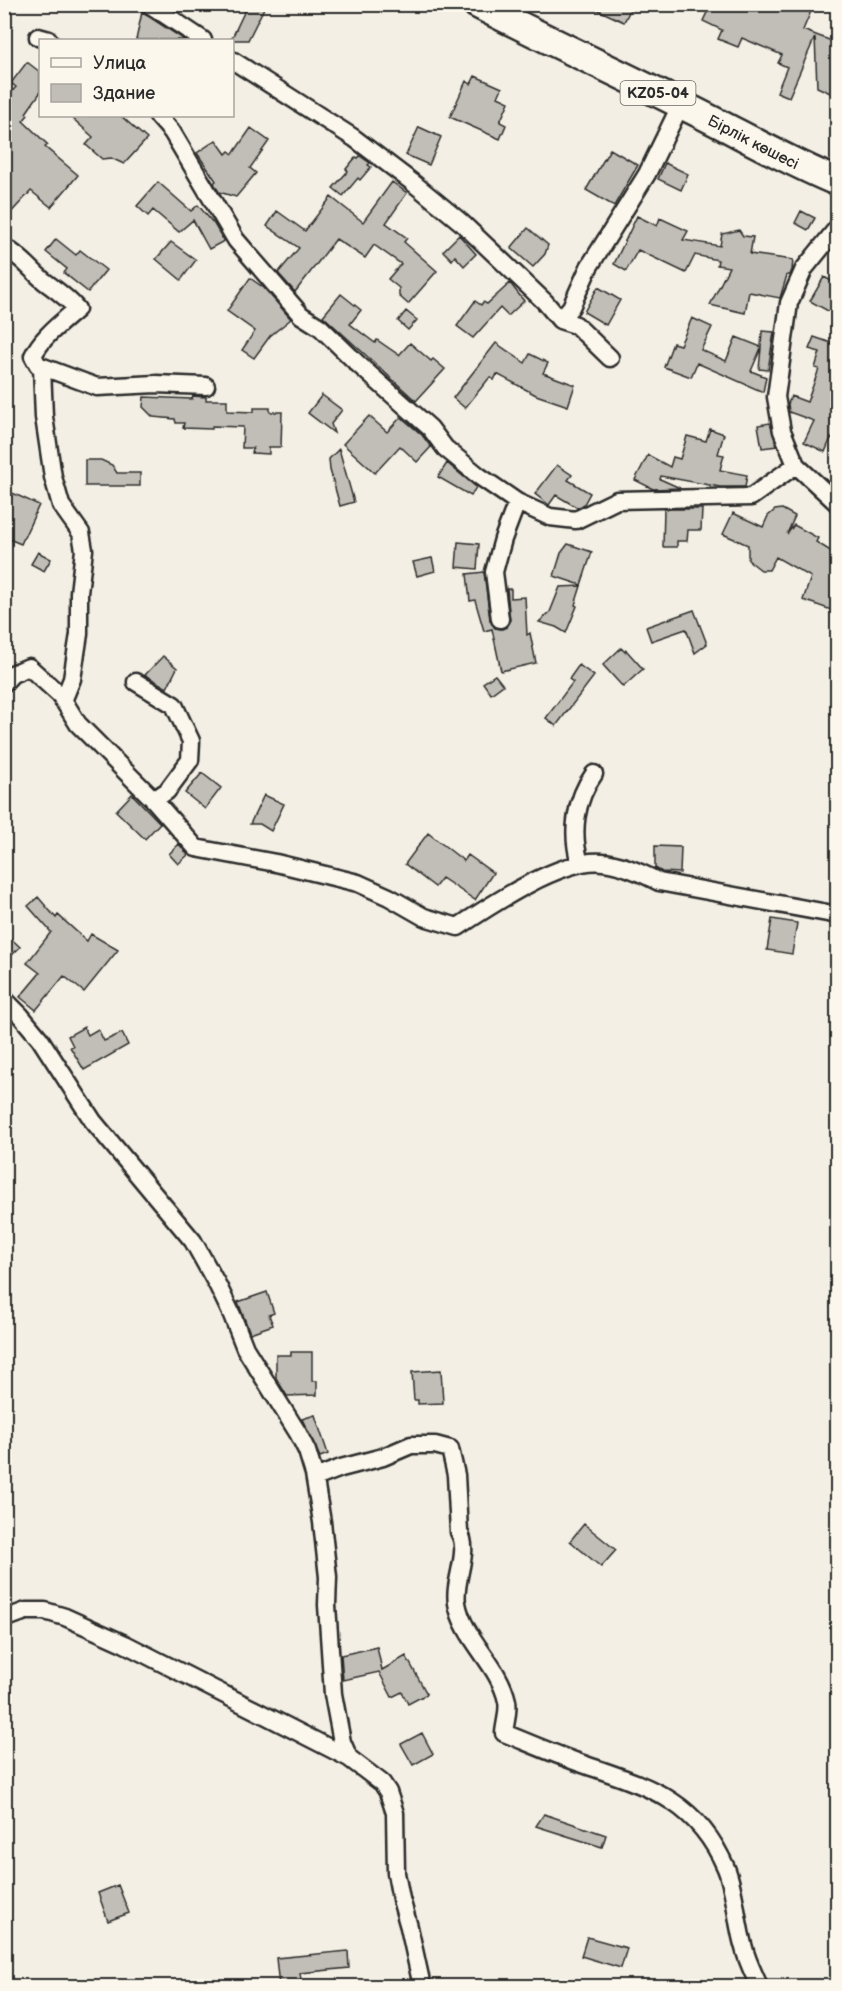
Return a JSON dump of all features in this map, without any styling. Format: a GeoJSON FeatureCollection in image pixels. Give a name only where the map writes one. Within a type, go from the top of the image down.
{"type":"FeatureCollection","features":[{"type":"Feature","properties":{"kind":"main road","name":"Бірлік көшесі"},"geometry":{"type":"LineString","coordinates":[[477,4],[511,12],[805,169],[837,182]]}},
{"type":"Feature","properties":{"kind":"street"},"geometry":{"type":"LineString","coordinates":[[149,4],[202,39]]}},
{"type":"Feature","properties":{"kind":"street"},"geometry":{"type":"LineString","coordinates":[[234,61],[354,138],[412,182],[462,222],[560,320],[576,325],[610,358]]}},
{"type":"Feature","properties":{"kind":"street"},"geometry":{"type":"LineString","coordinates":[[560,320],[571,307],[589,267],[647,174],[681,104]]}},
{"type":"Feature","properties":{"kind":"street"},"geometry":{"type":"LineString","coordinates":[[159,117],[172,132],[236,240],[302,315],[320,327],[430,428],[445,448],[479,476],[518,502],[550,517],[576,520],[616,500],[751,497],[796,465]]}},
{"type":"Feature","properties":{"kind":"street"},"geometry":{"type":"LineString","coordinates":[[837,227],[804,269],[789,303],[776,397],[782,431],[796,465],[837,504]]}},
{"type":"Feature","properties":{"kind":"street"},"geometry":{"type":"LineString","coordinates":[[4,246],[67,297],[77,309],[55,327],[37,348],[33,357],[38,365],[97,387],[156,384],[206,386]]}},
{"type":"Feature","properties":{"kind":"street"},"geometry":{"type":"LineString","coordinates":[[42,367],[44,417],[53,477],[61,505],[81,533],[84,550],[79,593],[80,634],[72,679],[63,701]]}},
{"type":"Feature","properties":{"kind":"street"},"geometry":{"type":"LineString","coordinates":[[500,619],[494,572],[503,538],[518,502]]}},
{"type":"Feature","properties":{"kind":"street"},"geometry":{"type":"LineString","coordinates":[[4,683],[12,674],[29,667],[63,701],[78,724],[154,800],[196,848],[276,863],[358,883],[424,917],[458,927],[500,898],[562,869],[580,863],[601,861],[642,873],[659,882],[837,915]]}},
{"type":"Feature","properties":{"kind":"street"},"geometry":{"type":"LineString","coordinates":[[136,682],[174,705],[191,741],[190,760],[167,791],[154,800]]}},
{"type":"Feature","properties":{"kind":"street"},"geometry":{"type":"LineString","coordinates":[[580,863],[576,848],[578,807],[585,786],[594,774]]}},
{"type":"Feature","properties":{"kind":"street"},"geometry":{"type":"LineString","coordinates":[[4,999],[40,1039],[93,1121],[193,1241],[218,1286],[245,1348],[307,1450],[315,1478],[328,1577],[327,1605],[333,1694],[342,1742],[349,1758]]}},
{"type":"Feature","properties":{"kind":"street"},"geometry":{"type":"LineString","coordinates":[[315,1478],[341,1468],[383,1457],[411,1445],[435,1445],[450,1449],[456,1475],[459,1532],[463,1538],[462,1567],[455,1587],[457,1605],[466,1628],[496,1670],[508,1703],[504,1733],[648,1787],[674,1801],[697,1820],[712,1841],[726,1870],[744,1948],[759,1986]]}},
{"type":"Feature","properties":{"kind":"street"},"geometry":{"type":"LineString","coordinates":[[4,1619],[26,1611],[45,1611],[65,1617],[125,1644],[349,1758],[382,1783],[388,1792],[395,1813],[396,1873],[400,1899],[409,1926],[422,1986]]}},
{"type":"Feature","properties":{"kind":"building"},"geometry":{"type":"Polygon","coordinates":[[[248,4],[266,4],[248,40],[231,39],[248,4]]]}},
{"type":"Feature","properties":{"kind":"building"},"geometry":{"type":"Polygon","coordinates":[[[585,4],[633,4],[624,22],[585,4]]]}},
{"type":"Feature","properties":{"kind":"building"},"geometry":{"type":"Polygon","coordinates":[[[711,4],[814,4],[803,30],[837,43],[837,96],[817,87],[815,37],[789,97],[777,92],[787,67],[778,63],[782,55],[742,38],[738,47],[718,39],[722,30],[703,21],[711,4]]]}},
{"type":"Feature","properties":{"kind":"building"},"geometry":{"type":"Polygon","coordinates":[[[142,12],[183,39],[136,39],[142,12]]]}},
{"type":"Feature","properties":{"kind":"building"},"geometry":{"type":"Polygon","coordinates":[[[27,62],[39,71],[39,94],[23,121],[48,145],[45,147],[78,175],[51,207],[31,191],[4,220],[4,100],[16,87],[11,83],[27,62]]]}},
{"type":"Feature","properties":{"kind":"building"},"geometry":{"type":"Polygon","coordinates":[[[475,76],[502,88],[498,97],[509,102],[500,122],[506,125],[500,139],[450,117],[466,81],[471,84],[475,76]]]}},
{"type":"Feature","properties":{"kind":"building"},"geometry":{"type":"Polygon","coordinates":[[[71,117],[122,117],[147,139],[124,164],[111,158],[102,159],[86,145],[93,137],[71,117]]]}},
{"type":"Feature","properties":{"kind":"building"},"geometry":{"type":"Polygon","coordinates":[[[419,127],[441,137],[429,165],[406,155],[419,127]]]}},
{"type":"Feature","properties":{"kind":"building"},"geometry":{"type":"Polygon","coordinates":[[[251,128],[269,141],[250,168],[256,173],[236,197],[219,192],[214,183],[216,181],[197,153],[216,140],[226,154],[229,151],[233,154],[251,128]]]}},
{"type":"Feature","properties":{"kind":"building"},"geometry":{"type":"Polygon","coordinates":[[[610,149],[638,165],[614,206],[586,190],[610,149]]]}},
{"type":"Feature","properties":{"kind":"building"},"geometry":{"type":"Polygon","coordinates":[[[360,156],[370,163],[368,165],[371,167],[343,196],[333,188],[348,171],[346,169],[356,157],[360,156]]]}},
{"type":"Feature","properties":{"kind":"building"},"geometry":{"type":"Polygon","coordinates":[[[665,163],[688,174],[681,190],[658,179],[665,163]]]}},
{"type":"Feature","properties":{"kind":"building"},"geometry":{"type":"Polygon","coordinates":[[[158,182],[191,211],[198,205],[214,224],[224,241],[209,249],[193,220],[179,232],[153,210],[148,216],[137,206],[158,182]]]}},
{"type":"Feature","properties":{"kind":"building"},"geometry":{"type":"Polygon","coordinates":[[[392,182],[407,193],[386,223],[407,238],[404,242],[437,271],[408,304],[399,296],[399,288],[388,279],[401,264],[374,245],[365,258],[336,239],[295,292],[278,273],[299,248],[267,226],[277,211],[305,231],[331,197],[363,222],[392,182]]]}},
{"type":"Feature","properties":{"kind":"building"},"geometry":{"type":"Polygon","coordinates":[[[801,211],[815,218],[808,230],[795,223],[801,211]]]}},
{"type":"Feature","properties":{"kind":"building"},"geometry":{"type":"Polygon","coordinates":[[[637,216],[657,226],[660,218],[688,231],[683,240],[720,246],[722,234],[739,230],[743,236],[753,237],[750,254],[793,260],[792,270],[790,275],[787,275],[780,298],[749,292],[745,313],[710,305],[729,267],[717,265],[718,260],[695,255],[686,273],[638,250],[626,271],[614,264],[637,216]]]}},
{"type":"Feature","properties":{"kind":"building"},"geometry":{"type":"Polygon","coordinates":[[[528,228],[548,245],[545,254],[533,267],[511,248],[528,228]]]}},
{"type":"Feature","properties":{"kind":"building"},"geometry":{"type":"Polygon","coordinates":[[[459,235],[476,254],[464,266],[455,256],[452,260],[443,251],[459,235]]]}},
{"type":"Feature","properties":{"kind":"building"},"geometry":{"type":"Polygon","coordinates":[[[56,239],[76,255],[80,250],[106,270],[88,292],[64,273],[67,269],[46,252],[56,239]]]}},
{"type":"Feature","properties":{"kind":"building"},"geometry":{"type":"Polygon","coordinates":[[[171,242],[196,260],[181,280],[156,259],[171,242]]]}},
{"type":"Feature","properties":{"kind":"building"},"geometry":{"type":"Polygon","coordinates":[[[824,277],[837,284],[837,316],[810,301],[824,277]]]}},
{"type":"Feature","properties":{"kind":"building"},"geometry":{"type":"Polygon","coordinates":[[[250,278],[264,288],[291,319],[270,336],[254,358],[242,350],[255,331],[227,311],[250,278]]]}},
{"type":"Feature","properties":{"kind":"building"},"geometry":{"type":"Polygon","coordinates":[[[510,283],[524,301],[508,316],[500,308],[473,338],[457,326],[475,301],[481,305],[483,302],[487,304],[510,283]]]}},
{"type":"Feature","properties":{"kind":"building"},"geometry":{"type":"Polygon","coordinates":[[[598,287],[620,300],[606,325],[584,312],[598,287]]]}},
{"type":"Feature","properties":{"kind":"building"},"geometry":{"type":"Polygon","coordinates":[[[341,294],[361,310],[350,324],[375,343],[377,340],[399,355],[410,343],[431,361],[433,359],[445,369],[416,401],[323,316],[341,294]]]}},
{"type":"Feature","properties":{"kind":"building"},"geometry":{"type":"Polygon","coordinates":[[[406,311],[417,320],[408,330],[398,321],[406,311]]]}},
{"type":"Feature","properties":{"kind":"building"},"geometry":{"type":"Polygon","coordinates":[[[692,318],[712,327],[701,350],[726,361],[736,337],[761,347],[762,331],[774,332],[768,370],[759,369],[761,348],[751,371],[766,377],[763,392],[697,363],[691,377],[664,367],[673,343],[680,345],[692,318]]]}},
{"type":"Feature","properties":{"kind":"building"},"geometry":{"type":"Polygon","coordinates":[[[814,337],[837,345],[837,440],[831,438],[825,452],[804,442],[814,421],[789,412],[788,404],[791,396],[807,402],[819,369],[815,368],[820,352],[809,349],[814,337]]]}},
{"type":"Feature","properties":{"kind":"building"},"geometry":{"type":"Polygon","coordinates":[[[496,343],[525,363],[530,354],[548,363],[543,373],[575,385],[568,406],[536,395],[497,374],[494,380],[490,377],[465,408],[453,398],[496,343]]]}},
{"type":"Feature","properties":{"kind":"building"},"geometry":{"type":"Polygon","coordinates":[[[322,395],[342,410],[331,424],[334,433],[308,413],[322,395]]]}},
{"type":"Feature","properties":{"kind":"building"},"geometry":{"type":"Polygon","coordinates":[[[193,396],[206,397],[206,400],[227,400],[227,411],[254,412],[254,408],[270,408],[270,412],[282,412],[281,447],[269,447],[269,454],[252,453],[253,448],[242,448],[243,427],[183,428],[184,423],[176,423],[175,419],[153,417],[143,407],[144,397],[192,399],[193,396]]]}},
{"type":"Feature","properties":{"kind":"building"},"geometry":{"type":"Polygon","coordinates":[[[369,416],[387,432],[401,417],[422,435],[431,447],[417,462],[400,446],[375,473],[343,444],[369,416]]]}},
{"type":"Feature","properties":{"kind":"building"},"geometry":{"type":"Polygon","coordinates":[[[770,423],[777,446],[762,448],[758,425],[770,423]]]}},
{"type":"Feature","properties":{"kind":"building"},"geometry":{"type":"Polygon","coordinates":[[[710,429],[724,434],[718,454],[724,455],[720,470],[747,475],[745,487],[720,487],[661,476],[660,479],[680,488],[653,489],[635,480],[648,455],[670,467],[673,457],[680,459],[687,436],[706,441],[710,429]]]}},
{"type":"Feature","properties":{"kind":"building"},"geometry":{"type":"Polygon","coordinates":[[[339,449],[354,502],[340,506],[329,459],[339,449]]]}},
{"type":"Feature","properties":{"kind":"building"},"geometry":{"type":"Polygon","coordinates":[[[85,460],[101,460],[112,465],[117,473],[140,473],[140,486],[85,486],[85,460]]]}},
{"type":"Feature","properties":{"kind":"building"},"geometry":{"type":"Polygon","coordinates":[[[447,463],[476,487],[471,496],[438,477],[447,463]]]}},
{"type":"Feature","properties":{"kind":"building"},"geometry":{"type":"Polygon","coordinates":[[[557,465],[572,475],[568,480],[590,493],[584,504],[578,508],[556,495],[549,505],[535,494],[557,465]]]}},
{"type":"Feature","properties":{"kind":"building"},"geometry":{"type":"Polygon","coordinates":[[[10,492],[39,505],[21,544],[4,537],[4,506],[10,492]]]}},
{"type":"Feature","properties":{"kind":"building"},"geometry":{"type":"Polygon","coordinates":[[[664,509],[702,509],[701,530],[688,530],[687,541],[677,541],[677,547],[663,547],[664,509]]]}},
{"type":"Feature","properties":{"kind":"building"},"geometry":{"type":"Polygon","coordinates":[[[782,509],[795,516],[787,534],[794,525],[818,538],[816,542],[837,555],[837,612],[803,600],[811,577],[776,557],[769,570],[761,570],[748,560],[748,545],[723,534],[733,513],[763,527],[768,516],[775,510],[782,509]]]}},
{"type":"Feature","properties":{"kind":"building"},"geometry":{"type":"Polygon","coordinates":[[[458,542],[479,544],[477,569],[456,567],[458,542]]]}},
{"type":"Feature","properties":{"kind":"building"},"geometry":{"type":"Polygon","coordinates":[[[568,544],[592,552],[581,585],[554,576],[561,553],[568,544]]]}},
{"type":"Feature","properties":{"kind":"building"},"geometry":{"type":"Polygon","coordinates":[[[38,552],[51,559],[44,571],[31,564],[38,552]]]}},
{"type":"Feature","properties":{"kind":"building"},"geometry":{"type":"Polygon","coordinates":[[[432,558],[435,571],[417,576],[413,562],[432,558]]]}},
{"type":"Feature","properties":{"kind":"building"},"geometry":{"type":"Polygon","coordinates":[[[484,572],[490,620],[495,628],[507,627],[510,622],[507,589],[511,589],[511,598],[525,597],[527,635],[530,633],[536,663],[501,671],[492,629],[484,631],[475,600],[470,601],[467,574],[484,572]]]}},
{"type":"Feature","properties":{"kind":"building"},"geometry":{"type":"Polygon","coordinates":[[[581,586],[575,605],[577,606],[566,633],[539,622],[550,612],[560,587],[581,586]]]}},
{"type":"Feature","properties":{"kind":"building"},"geometry":{"type":"Polygon","coordinates":[[[694,610],[707,644],[695,653],[686,629],[651,641],[646,627],[694,610]]]}},
{"type":"Feature","properties":{"kind":"building"},"geometry":{"type":"Polygon","coordinates":[[[621,648],[625,652],[626,650],[643,669],[623,687],[603,665],[621,648]]]}},
{"type":"Feature","properties":{"kind":"building"},"geometry":{"type":"Polygon","coordinates":[[[163,656],[177,668],[167,688],[145,675],[163,656]]]}},
{"type":"Feature","properties":{"kind":"building"},"geometry":{"type":"Polygon","coordinates":[[[579,665],[594,676],[556,726],[546,718],[573,682],[569,679],[579,665]]]}},
{"type":"Feature","properties":{"kind":"building"},"geometry":{"type":"Polygon","coordinates":[[[495,675],[503,685],[491,694],[483,683],[495,675]]]}},
{"type":"Feature","properties":{"kind":"building"},"geometry":{"type":"Polygon","coordinates":[[[202,773],[221,788],[205,809],[185,793],[202,773]]]}},
{"type":"Feature","properties":{"kind":"building"},"geometry":{"type":"Polygon","coordinates":[[[132,794],[160,823],[145,839],[116,811],[132,794]]]}},
{"type":"Feature","properties":{"kind":"building"},"geometry":{"type":"Polygon","coordinates":[[[264,795],[284,804],[271,831],[260,824],[250,824],[264,795]]]}},
{"type":"Feature","properties":{"kind":"building"},"geometry":{"type":"Polygon","coordinates":[[[428,833],[464,861],[468,855],[493,873],[475,900],[442,878],[435,887],[405,864],[428,833]]]}},
{"type":"Feature","properties":{"kind":"building"},"geometry":{"type":"Polygon","coordinates":[[[179,844],[188,855],[178,864],[169,854],[179,844]]]}},
{"type":"Feature","properties":{"kind":"building"},"geometry":{"type":"Polygon","coordinates":[[[655,846],[681,847],[680,873],[662,872],[655,868],[655,846]]]}},
{"type":"Feature","properties":{"kind":"building"},"geometry":{"type":"Polygon","coordinates":[[[38,897],[56,918],[58,915],[87,941],[91,934],[118,950],[84,992],[64,976],[36,1010],[20,997],[40,973],[27,963],[51,932],[28,906],[38,897]]]}},
{"type":"Feature","properties":{"kind":"building"},"geometry":{"type":"Polygon","coordinates":[[[772,919],[797,923],[792,954],[767,950],[772,919]]]}},
{"type":"Feature","properties":{"kind":"building"},"geometry":{"type":"Polygon","coordinates":[[[4,932],[20,947],[4,963],[4,932]]]}},
{"type":"Feature","properties":{"kind":"building"},"geometry":{"type":"Polygon","coordinates":[[[84,1027],[88,1035],[98,1029],[104,1041],[122,1033],[128,1045],[84,1070],[70,1047],[73,1046],[68,1036],[84,1027]]]}},
{"type":"Feature","properties":{"kind":"building"},"geometry":{"type":"Polygon","coordinates":[[[267,1292],[274,1313],[269,1315],[273,1325],[250,1333],[238,1302],[267,1292]]]}},
{"type":"Feature","properties":{"kind":"building"},"geometry":{"type":"Polygon","coordinates":[[[291,1352],[312,1352],[312,1381],[317,1381],[317,1395],[287,1396],[276,1378],[276,1355],[291,1355],[291,1352]]]}},
{"type":"Feature","properties":{"kind":"building"},"geometry":{"type":"Polygon","coordinates":[[[441,1370],[443,1403],[418,1404],[418,1400],[414,1400],[412,1372],[441,1370]]]}},
{"type":"Feature","properties":{"kind":"building"},"geometry":{"type":"Polygon","coordinates":[[[315,1415],[328,1454],[320,1457],[302,1419],[315,1415]]]}},
{"type":"Feature","properties":{"kind":"building"},"geometry":{"type":"Polygon","coordinates":[[[584,1524],[616,1550],[601,1567],[570,1541],[584,1524]]]}},
{"type":"Feature","properties":{"kind":"building"},"geometry":{"type":"Polygon","coordinates":[[[377,1647],[382,1670],[406,1656],[427,1694],[408,1704],[402,1692],[392,1697],[379,1672],[343,1680],[341,1655],[377,1647]]]}},
{"type":"Feature","properties":{"kind":"building"},"geometry":{"type":"Polygon","coordinates":[[[422,1733],[433,1754],[413,1765],[401,1744],[422,1733]]]}},
{"type":"Feature","properties":{"kind":"building"},"geometry":{"type":"Polygon","coordinates":[[[544,1814],[606,1835],[602,1847],[536,1826],[544,1814]]]}},
{"type":"Feature","properties":{"kind":"building"},"geometry":{"type":"Polygon","coordinates":[[[118,1885],[129,1913],[108,1921],[98,1893],[118,1885]]]}},
{"type":"Feature","properties":{"kind":"building"},"geometry":{"type":"Polygon","coordinates":[[[587,1937],[627,1948],[621,1968],[581,1956],[587,1937]]]}},
{"type":"Feature","properties":{"kind":"building"},"geometry":{"type":"Polygon","coordinates":[[[348,1951],[349,1968],[300,1973],[302,1986],[279,1986],[276,1958],[348,1951]]]}}]}
